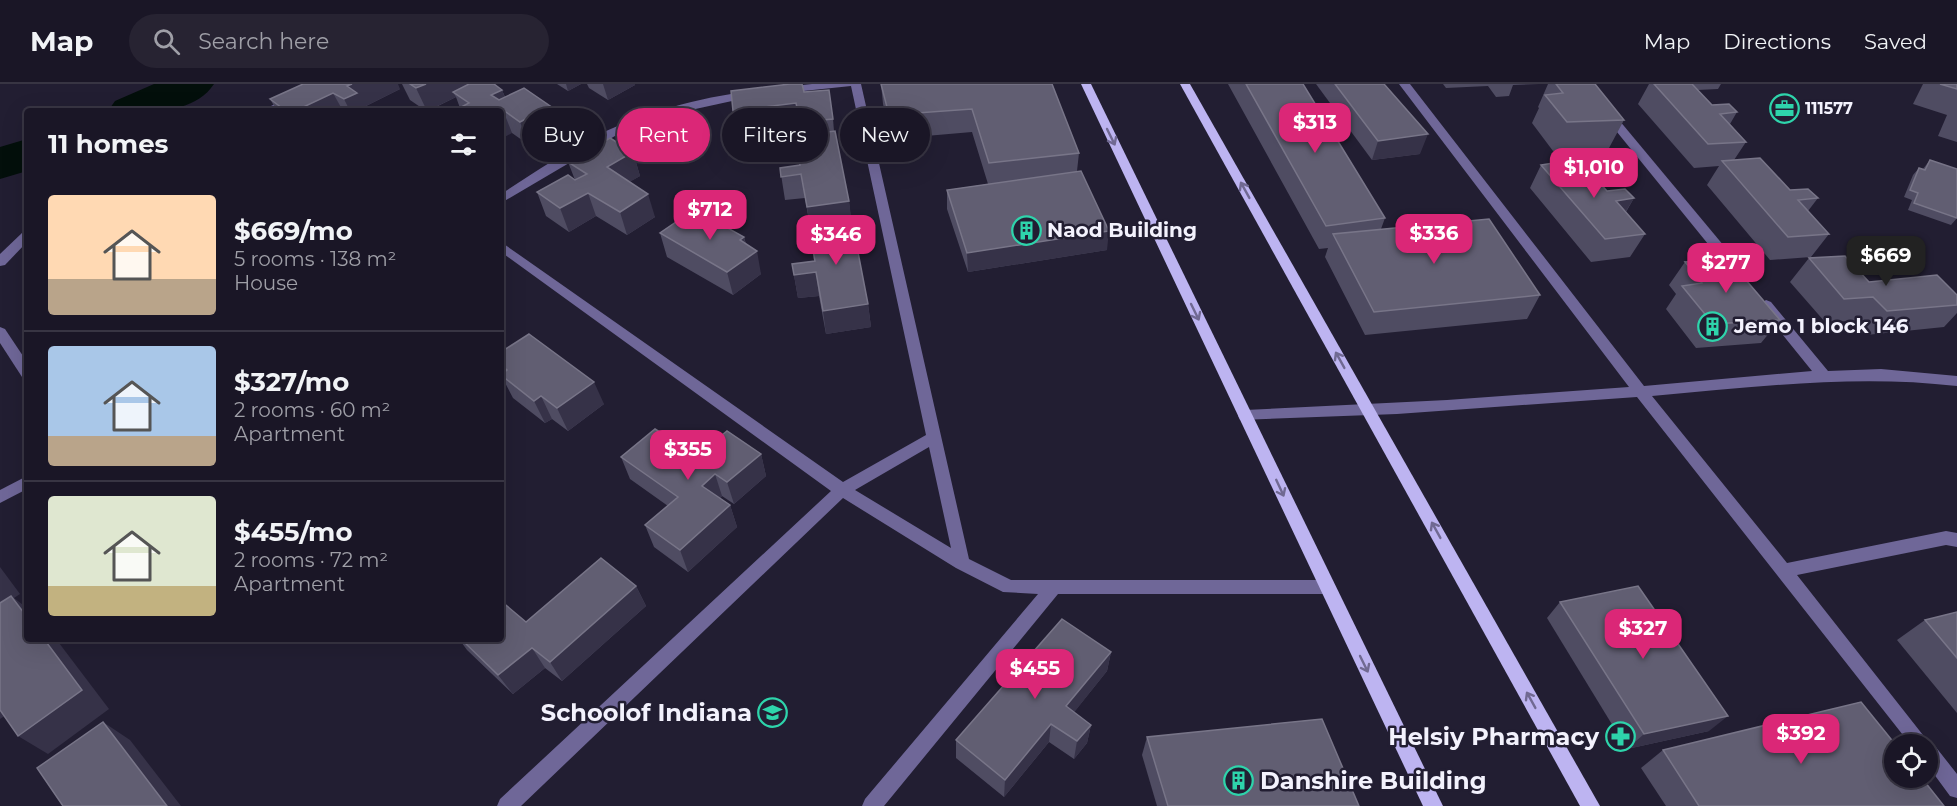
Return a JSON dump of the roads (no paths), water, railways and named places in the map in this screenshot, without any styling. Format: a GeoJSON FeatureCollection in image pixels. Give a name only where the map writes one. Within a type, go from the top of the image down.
{"type":"FeatureCollection","features":[{"type":"Feature","properties":{"kind":"main road"},"geometry":{"type":"LineString","coordinates":[[1086,84],[1433,806]]}},
{"type":"Feature","properties":{"kind":"main road"},"geometry":{"type":"LineString","coordinates":[[1185,84],[1590,806]]}},
{"type":"Feature","properties":{"kind":"street"},"geometry":{"type":"LineString","coordinates":[[273,108],[324,84]]}},
{"type":"Feature","properties":{"kind":"street"},"geometry":{"type":"LineString","coordinates":[[504,197],[600,138],[659,116],[719,97],[847,84]]}},
{"type":"Feature","properties":{"kind":"street"},"geometry":{"type":"LineString","coordinates":[[856,84],[962,563]]}},
{"type":"Feature","properties":{"kind":"street"},"geometry":{"type":"LineString","coordinates":[[1404,84],[1641,392],[1913,734]]}},
{"type":"Feature","properties":{"kind":"street"},"geometry":{"type":"LineString","coordinates":[[1583,84],[1825,377]]}},
{"type":"Feature","properties":{"kind":"street"},"geometry":{"type":"LineString","coordinates":[[0,262],[24,238]]}},
{"type":"Feature","properties":{"kind":"street"},"geometry":{"type":"LineString","coordinates":[[504,248],[842,490],[962,563],[1009,587],[1327,587]]}},
{"type":"Feature","properties":{"kind":"street"},"geometry":{"type":"LineString","coordinates":[[0,332],[24,368]]}},
{"type":"Feature","properties":{"kind":"street"},"geometry":{"type":"LineString","coordinates":[[1245,416],[1369,411],[1825,377],[1911,376],[1957,381]]}},
{"type":"Feature","properties":{"kind":"street"},"geometry":{"type":"LineString","coordinates":[[507,806],[842,490],[933,438]]}},
{"type":"Feature","properties":{"kind":"street"},"geometry":{"type":"LineString","coordinates":[[0,497],[24,484]]}},
{"type":"Feature","properties":{"kind":"street"},"geometry":{"type":"LineString","coordinates":[[1783,571],[1946,538],[1957,540]]}},
{"type":"Feature","properties":{"kind":"street"},"geometry":{"type":"LineString","coordinates":[[872,806],[1054,587]]}},
{"type":"Feature","properties":{"kind":"street"},"geometry":{"type":"LineString","coordinates":[[1938,765],[1957,789]]}},
{"type":"Feature","properties":{"kind":"waterway"},"geometry":{"type":"LineString","coordinates":[[138,108],[192,84]]}},
{"type":"Feature","properties":{"kind":"waterway"},"geometry":{"type":"LineString","coordinates":[[0,164],[24,155]]}},
{"type":"Feature","properties":{"kind":"place","name":"111577"},"geometry":{"type":"Point","coordinates":[1784,108]}},
{"type":"Feature","properties":{"kind":"place","name":"Naod Building"},"geometry":{"type":"Point","coordinates":[1026,230]}},
{"type":"Feature","properties":{"kind":"place","name":"Jemo 1 block 146"},"geometry":{"type":"Point","coordinates":[1713,326]}},
{"type":"Feature","properties":{"kind":"place","name":"Schoolof Indiana"},"geometry":{"type":"Point","coordinates":[773,712]}},
{"type":"Feature","properties":{"kind":"place","name":"Helsiy Pharmacy"},"geometry":{"type":"Point","coordinates":[1620,736]}},
{"type":"Feature","properties":{"kind":"place","name":"Danshire Building"},"geometry":{"type":"Point","coordinates":[1239,780]}}]}
